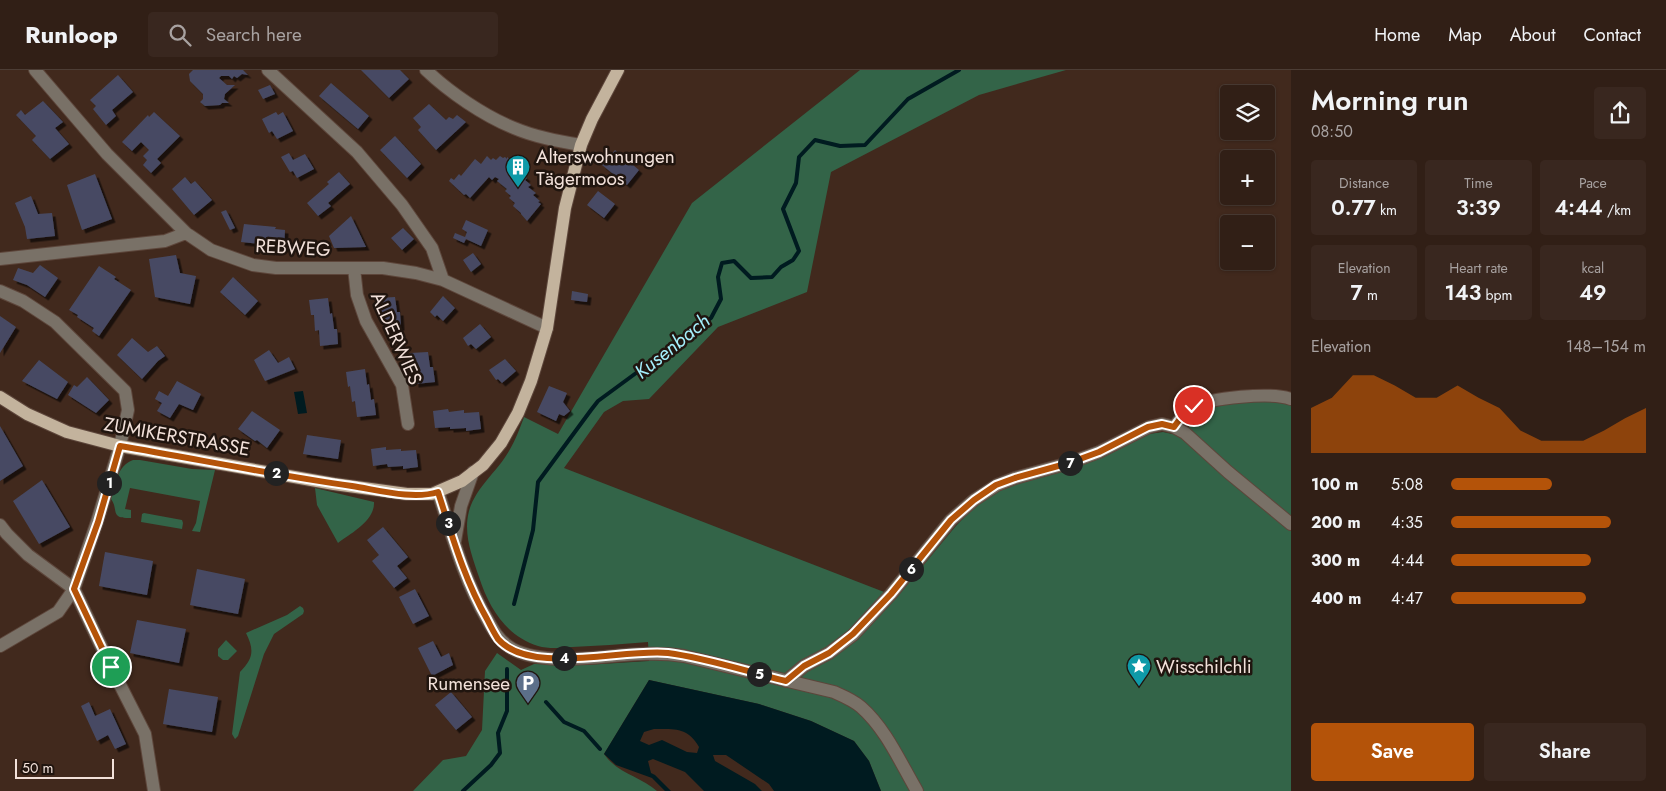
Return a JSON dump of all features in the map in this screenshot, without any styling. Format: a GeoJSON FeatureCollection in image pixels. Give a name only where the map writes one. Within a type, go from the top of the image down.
{"type":"FeatureCollection","features":[{"type":"Feature","properties":{"kind":"main road","name":"ZUMIKERSTRASSE"},"geometry":{"type":"LineString","coordinates":[[0,397],[27,414],[67,432],[120,446],[387,492],[424,495],[438,492],[462,481],[492,455],[518,414],[531,381],[547,328],[565,208],[581,145],[592,119],[618,70]]}},
{"type":"Feature","properties":{"kind":"street","name":"REBWEG"},"geometry":{"type":"LineString","coordinates":[[35,70],[108,154],[186,233],[211,250],[254,265],[276,268],[384,268],[416,272],[443,280],[547,328]]}},
{"type":"Feature","properties":{"kind":"street"},"geometry":{"type":"LineString","coordinates":[[268,70],[357,152],[402,205],[432,248],[443,280]]}},
{"type":"Feature","properties":{"kind":"street"},"geometry":{"type":"LineString","coordinates":[[426,70],[484,113],[513,128],[546,139],[581,145]]}},
{"type":"Feature","properties":{"kind":"street"},"geometry":{"type":"LineString","coordinates":[[0,259],[165,241],[186,233]]}},
{"type":"Feature","properties":{"kind":"street","name":"ALDERWIES"},"geometry":{"type":"LineString","coordinates":[[354,268],[357,296],[366,321],[402,385],[408,424]]}},
{"type":"Feature","properties":{"kind":"street"},"geometry":{"type":"LineString","coordinates":[[0,291],[23,301],[55,322],[126,391],[128,410],[120,446],[98,522],[74,589],[58,612],[0,646]]}},
{"type":"Feature","properties":{"kind":"street"},"geometry":{"type":"LineString","coordinates":[[1174,427],[1185,412],[1194,406],[1205,403],[1232,397],[1259,396],[1291,399]]}},
{"type":"Feature","properties":{"kind":"street"},"geometry":{"type":"LineString","coordinates":[[786,681],[804,666],[829,653],[853,634],[891,594],[951,520],[974,500],[996,485],[1099,452],[1148,427],[1162,424],[1174,427],[1185,433],[1228,472],[1291,524]]}},
{"type":"Feature","properties":{"kind":"street"},"geometry":{"type":"LineString","coordinates":[[455,546],[458,521],[473,472]]}},
{"type":"Feature","properties":{"kind":"street"},"geometry":{"type":"LineString","coordinates":[[438,492],[467,580],[480,608],[498,639],[509,648],[531,656],[558,659],[648,652],[666,653],[834,692],[861,706],[886,736],[917,791]]}},
{"type":"Feature","properties":{"kind":"street"},"geometry":{"type":"LineString","coordinates":[[0,524],[7,534],[28,555],[74,589],[145,734],[154,791]]}},
{"type":"Feature","properties":{"kind":"green space"},"geometry":{"type":"Polygon","coordinates":[[[860,70],[1066,70],[979,95],[831,172],[807,292],[718,327],[649,399],[623,401],[604,412],[564,468],[897,597],[955,527],[976,505],[999,491],[1018,483],[1099,459],[1149,434],[1163,432],[1177,435],[1189,428],[1194,413],[1216,405],[1255,400],[1291,405],[1291,791],[881,791],[869,761],[854,741],[811,721],[759,704],[649,680],[604,754],[622,771],[657,791],[413,791],[443,760],[466,756],[482,730],[485,671],[497,653],[521,670],[534,664],[585,665],[649,661],[648,642],[550,648],[538,646],[527,641],[508,628],[488,599],[469,545],[467,520],[472,502],[509,451],[524,417],[558,434],[692,203],[860,70]]]}},
{"type":"Feature","properties":{"kind":"green space"},"geometry":{"type":"Polygon","coordinates":[[[133,460],[192,469],[215,470],[200,532],[192,531],[196,523],[200,501],[130,488],[125,509],[131,510],[131,518],[117,515],[111,499],[120,471],[133,460]]]}},
{"type":"Feature","properties":{"kind":"green space"},"geometry":{"type":"Polygon","coordinates":[[[315,488],[374,502],[371,515],[361,526],[338,543],[317,505],[315,488]]]}},
{"type":"Feature","properties":{"kind":"green space"},"geometry":{"type":"Polygon","coordinates":[[[142,514],[182,520],[182,529],[141,522],[142,514]]]}},
{"type":"Feature","properties":{"kind":"green space"},"geometry":{"type":"Polygon","coordinates":[[[300,606],[303,608],[303,614],[274,634],[264,654],[238,736],[235,739],[232,734],[240,672],[248,662],[251,653],[246,633],[287,615],[300,606]]]}},
{"type":"Feature","properties":{"kind":"green space"},"geometry":{"type":"Polygon","coordinates":[[[226,640],[237,651],[228,660],[223,660],[218,656],[218,649],[226,640]]]}},
{"type":"Feature","properties":{"kind":"water"},"geometry":{"type":"Polygon","coordinates":[[[303,391],[307,413],[298,414],[294,392],[303,391]]]}},
{"type":"Feature","properties":{"kind":"water"},"geometry":{"type":"Polygon","coordinates":[[[649,680],[759,704],[811,721],[854,741],[869,761],[881,791],[774,791],[769,784],[726,755],[713,755],[715,761],[755,784],[762,791],[704,791],[685,772],[653,759],[648,761],[651,773],[671,791],[665,791],[652,778],[616,765],[604,754],[649,680]],[[654,729],[644,732],[640,741],[649,745],[662,740],[687,752],[697,753],[699,747],[695,740],[685,733],[674,729],[654,729]]]}},
{"type":"Feature","properties":{"kind":"building"},"geometry":{"type":"Polygon","coordinates":[[[193,70],[243,70],[248,75],[242,74],[237,78],[234,76],[232,79],[229,76],[221,76],[219,78],[227,85],[235,85],[225,94],[224,99],[229,103],[205,106],[200,102],[203,99],[203,94],[190,81],[189,74],[193,70]]]}},
{"type":"Feature","properties":{"kind":"building"},"geometry":{"type":"Polygon","coordinates":[[[361,70],[400,70],[409,79],[389,98],[361,70]]]}},
{"type":"Feature","properties":{"kind":"building"},"geometry":{"type":"Polygon","coordinates":[[[118,75],[133,92],[112,110],[116,116],[106,125],[93,109],[96,106],[90,100],[118,75]]]}},
{"type":"Feature","properties":{"kind":"building"},"geometry":{"type":"Polygon","coordinates":[[[331,83],[369,116],[358,129],[319,96],[331,83]]]}},
{"type":"Feature","properties":{"kind":"building"},"geometry":{"type":"Polygon","coordinates":[[[270,85],[275,94],[263,99],[258,90],[270,85]]]}},
{"type":"Feature","properties":{"kind":"building"},"geometry":{"type":"Polygon","coordinates":[[[43,101],[63,122],[55,128],[69,144],[50,159],[32,140],[36,136],[16,115],[21,110],[25,115],[43,101]]]}},
{"type":"Feature","properties":{"kind":"building"},"geometry":{"type":"Polygon","coordinates":[[[429,104],[446,120],[449,117],[453,119],[457,115],[466,122],[436,150],[418,130],[421,127],[413,118],[429,104]]]}},
{"type":"Feature","properties":{"kind":"building"},"geometry":{"type":"Polygon","coordinates":[[[154,112],[180,136],[157,159],[161,163],[151,173],[143,165],[147,160],[143,156],[149,150],[141,142],[132,151],[122,142],[148,115],[149,117],[154,112]]]}},
{"type":"Feature","properties":{"kind":"building"},"geometry":{"type":"Polygon","coordinates":[[[276,112],[278,115],[283,112],[293,131],[277,139],[272,131],[269,133],[262,119],[276,112]]]}},
{"type":"Feature","properties":{"kind":"building"},"geometry":{"type":"Polygon","coordinates":[[[395,136],[421,164],[407,178],[380,150],[395,136]]]}},
{"type":"Feature","properties":{"kind":"building"},"geometry":{"type":"Polygon","coordinates":[[[615,150],[639,170],[627,185],[602,165],[615,150]]]}},
{"type":"Feature","properties":{"kind":"building"},"geometry":{"type":"Polygon","coordinates":[[[289,153],[293,160],[305,154],[314,169],[297,178],[293,171],[290,172],[281,157],[289,153]]]}},
{"type":"Feature","properties":{"kind":"building","name":"Alterswohnungen Tägermoos"},"geometry":{"type":"Polygon","coordinates":[[[487,156],[491,160],[493,158],[496,160],[500,156],[507,159],[507,157],[523,171],[521,173],[527,178],[525,180],[531,185],[528,187],[536,193],[533,195],[541,204],[527,221],[513,206],[515,203],[505,191],[507,189],[497,181],[499,179],[495,177],[492,180],[489,177],[470,198],[449,181],[451,178],[454,180],[459,174],[461,176],[475,159],[481,164],[487,156]]]}},
{"type":"Feature","properties":{"kind":"building"},"geometry":{"type":"Polygon","coordinates":[[[339,172],[350,184],[328,203],[331,206],[318,216],[307,203],[329,184],[327,182],[339,172]]]}},
{"type":"Feature","properties":{"kind":"building"},"geometry":{"type":"Polygon","coordinates":[[[95,174],[112,219],[82,230],[67,185],[95,174]]]}},
{"type":"Feature","properties":{"kind":"building"},"geometry":{"type":"Polygon","coordinates":[[[185,177],[191,184],[195,181],[212,200],[194,215],[172,189],[185,177]]]}},
{"type":"Feature","properties":{"kind":"building"},"geometry":{"type":"Polygon","coordinates":[[[598,191],[615,204],[604,218],[587,205],[598,191]]]}},
{"type":"Feature","properties":{"kind":"building"},"geometry":{"type":"Polygon","coordinates":[[[31,196],[38,214],[52,213],[55,236],[27,239],[25,227],[15,203],[31,196]]]}},
{"type":"Feature","properties":{"kind":"building"},"geometry":{"type":"Polygon","coordinates":[[[226,210],[235,228],[230,230],[221,212],[226,210]]]}},
{"type":"Feature","properties":{"kind":"building"},"geometry":{"type":"Polygon","coordinates":[[[351,216],[366,247],[334,248],[329,236],[351,216]]]}},
{"type":"Feature","properties":{"kind":"building"},"geometry":{"type":"Polygon","coordinates":[[[466,220],[488,230],[481,246],[466,239],[464,243],[453,238],[455,233],[465,237],[467,232],[462,229],[466,220]]]}},
{"type":"Feature","properties":{"kind":"building"},"geometry":{"type":"Polygon","coordinates":[[[244,224],[276,227],[275,229],[285,230],[284,249],[261,247],[262,244],[241,242],[244,224]]]}},
{"type":"Feature","properties":{"kind":"building"},"geometry":{"type":"Polygon","coordinates":[[[403,228],[414,239],[402,250],[391,238],[403,228]]]}},
{"type":"Feature","properties":{"kind":"building"},"geometry":{"type":"Polygon","coordinates":[[[473,253],[481,264],[471,272],[463,260],[473,253]]]}},
{"type":"Feature","properties":{"kind":"building"},"geometry":{"type":"Polygon","coordinates":[[[176,255],[180,273],[196,276],[190,304],[155,297],[149,259],[176,255]]]}},
{"type":"Feature","properties":{"kind":"building"},"geometry":{"type":"Polygon","coordinates":[[[40,265],[58,278],[45,297],[27,285],[13,280],[18,268],[33,273],[40,265]]]}},
{"type":"Feature","properties":{"kind":"building"},"geometry":{"type":"Polygon","coordinates":[[[99,266],[131,290],[99,336],[92,331],[94,328],[69,310],[99,266]]]}},
{"type":"Feature","properties":{"kind":"building"},"geometry":{"type":"Polygon","coordinates":[[[233,277],[258,301],[245,315],[220,292],[233,277]]]}},
{"type":"Feature","properties":{"kind":"building"},"geometry":{"type":"Polygon","coordinates":[[[572,291],[588,294],[587,302],[571,300],[572,291]]]}},
{"type":"Feature","properties":{"kind":"building"},"geometry":{"type":"Polygon","coordinates":[[[443,296],[455,308],[443,321],[437,315],[435,317],[430,312],[443,296]]]}},
{"type":"Feature","properties":{"kind":"building"},"geometry":{"type":"Polygon","coordinates":[[[395,297],[397,312],[400,312],[401,327],[384,329],[382,314],[379,314],[378,298],[395,297]]]}},
{"type":"Feature","properties":{"kind":"building"},"geometry":{"type":"Polygon","coordinates":[[[328,298],[334,329],[337,329],[338,344],[320,346],[319,330],[315,331],[314,315],[311,315],[309,300],[328,298]]]}},
{"type":"Feature","properties":{"kind":"building"},"geometry":{"type":"Polygon","coordinates":[[[0,316],[16,327],[0,353],[0,316]]]}},
{"type":"Feature","properties":{"kind":"building"},"geometry":{"type":"Polygon","coordinates":[[[480,324],[491,337],[476,349],[471,344],[468,346],[463,338],[480,324]]]}},
{"type":"Feature","properties":{"kind":"building"},"geometry":{"type":"Polygon","coordinates":[[[132,338],[148,352],[157,346],[165,356],[142,379],[117,355],[132,338]]]}},
{"type":"Feature","properties":{"kind":"building"},"geometry":{"type":"Polygon","coordinates":[[[269,350],[278,363],[289,357],[295,369],[265,381],[254,360],[269,350]]]}},
{"type":"Feature","properties":{"kind":"building"},"geometry":{"type":"Polygon","coordinates":[[[428,352],[435,382],[415,384],[414,369],[411,369],[410,353],[428,352]]]}},
{"type":"Feature","properties":{"kind":"building"},"geometry":{"type":"Polygon","coordinates":[[[505,359],[516,371],[502,383],[498,379],[496,380],[489,370],[505,359]]]}},
{"type":"Feature","properties":{"kind":"building"},"geometry":{"type":"Polygon","coordinates":[[[39,360],[68,382],[57,399],[22,381],[39,360]]]}},
{"type":"Feature","properties":{"kind":"building"},"geometry":{"type":"Polygon","coordinates":[[[365,369],[371,400],[374,399],[376,415],[357,417],[355,401],[352,402],[346,372],[365,369]]]}},
{"type":"Feature","properties":{"kind":"building"},"geometry":{"type":"Polygon","coordinates":[[[87,377],[109,400],[96,413],[68,395],[74,385],[77,387],[87,377]]]}},
{"type":"Feature","properties":{"kind":"building"},"geometry":{"type":"Polygon","coordinates":[[[177,381],[201,394],[193,410],[179,404],[170,418],[157,411],[162,403],[155,399],[159,391],[168,396],[177,381]]]}},
{"type":"Feature","properties":{"kind":"building"},"geometry":{"type":"Polygon","coordinates":[[[549,386],[567,393],[563,402],[570,411],[564,416],[559,414],[556,421],[537,412],[549,386]]]}},
{"type":"Feature","properties":{"kind":"building"},"geometry":{"type":"Polygon","coordinates":[[[448,409],[449,412],[464,410],[464,413],[479,412],[481,429],[466,431],[466,428],[435,428],[433,411],[448,409]]]}},
{"type":"Feature","properties":{"kind":"building"},"geometry":{"type":"Polygon","coordinates":[[[252,411],[280,430],[267,448],[238,429],[252,411]]]}},
{"type":"Feature","properties":{"kind":"building"},"geometry":{"type":"Polygon","coordinates":[[[0,426],[23,466],[0,481],[0,426]]]}},
{"type":"Feature","properties":{"kind":"building"},"geometry":{"type":"Polygon","coordinates":[[[307,435],[341,440],[338,459],[303,454],[307,435]]]}},
{"type":"Feature","properties":{"kind":"building"},"geometry":{"type":"Polygon","coordinates":[[[386,447],[386,450],[416,450],[418,467],[403,469],[403,466],[388,467],[387,464],[373,466],[371,449],[386,447]]]}},
{"type":"Feature","properties":{"kind":"building"},"geometry":{"type":"Polygon","coordinates":[[[42,480],[70,527],[39,544],[13,501],[42,480]]]}},
{"type":"Feature","properties":{"kind":"building"},"geometry":{"type":"Polygon","coordinates":[[[383,527],[408,557],[397,566],[407,578],[394,588],[372,561],[379,555],[367,540],[383,527]]]}},
{"type":"Feature","properties":{"kind":"building"},"geometry":{"type":"Polygon","coordinates":[[[105,552],[153,561],[147,595],[99,586],[105,552]]]}},
{"type":"Feature","properties":{"kind":"building"},"geometry":{"type":"Polygon","coordinates":[[[197,569],[245,579],[238,614],[190,605],[197,569]]]}},
{"type":"Feature","properties":{"kind":"building"},"geometry":{"type":"Polygon","coordinates":[[[415,589],[429,616],[413,624],[399,597],[415,589]]]}},
{"type":"Feature","properties":{"kind":"building"},"geometry":{"type":"Polygon","coordinates":[[[137,620],[186,629],[179,663],[130,653],[137,620]]]}},
{"type":"Feature","properties":{"kind":"building"},"geometry":{"type":"Polygon","coordinates":[[[433,641],[441,657],[449,653],[453,665],[432,676],[418,648],[433,641]]]}},
{"type":"Feature","properties":{"kind":"building"},"geometry":{"type":"Polygon","coordinates":[[[169,689],[218,697],[212,732],[163,724],[169,689]]]}},
{"type":"Feature","properties":{"kind":"building"},"geometry":{"type":"Polygon","coordinates":[[[451,692],[472,717],[456,730],[435,705],[451,692]]]}},
{"type":"Feature","properties":{"kind":"building"},"geometry":{"type":"Polygon","coordinates":[[[89,702],[95,716],[110,709],[126,744],[115,749],[108,735],[97,741],[81,706],[89,702]]]}},
{"type":"Feature","properties":{"kind":"waterway","name":"Kusenbach"},"geometry":{"type":"LineString","coordinates":[[514,604],[533,530],[538,482],[598,401],[711,318],[721,299],[718,277],[722,263],[734,261],[751,278],[772,277],[781,267],[793,260],[799,251],[783,209],[796,183],[799,157],[815,140],[840,146],[865,145],[908,99],[959,70]]}},
{"type":"Feature","properties":{"kind":"waterway","name":"Kusenbach"},"geometry":{"type":"LineString","coordinates":[[463,791],[491,765],[500,753],[498,733],[507,711],[507,669]]}},
{"type":"Feature","properties":{"kind":"waterway"},"geometry":{"type":"LineString","coordinates":[[546,702],[564,722],[584,731],[600,749]]}},
{"type":"Feature","properties":{"kind":"place","name":"Alterswohnungen Tägermoos"},"geometry":{"type":"Point","coordinates":[518,188]}},
{"type":"Feature","properties":{"kind":"place","name":"Wisschilchli"},"geometry":{"type":"Point","coordinates":[1139,687]}},
{"type":"Feature","properties":{"kind":"place","name":"Rumensee"},"geometry":{"type":"Point","coordinates":[528,704]}},
{"type":"Feature","properties":{"kind":"route"},"geometry":{"type":"LineString","coordinates":[[111,667],[74,589],[98,522],[120,446],[334,484],[407,494],[424,495],[438,492],[467,580],[480,608],[498,639],[509,648],[531,656],[558,659],[648,652],[666,653],[786,681],[804,666],[829,653],[853,634],[891,594],[951,520],[974,500],[996,485],[1099,452],[1148,427],[1162,424],[1174,427],[1185,412],[1194,406]]}}]}
